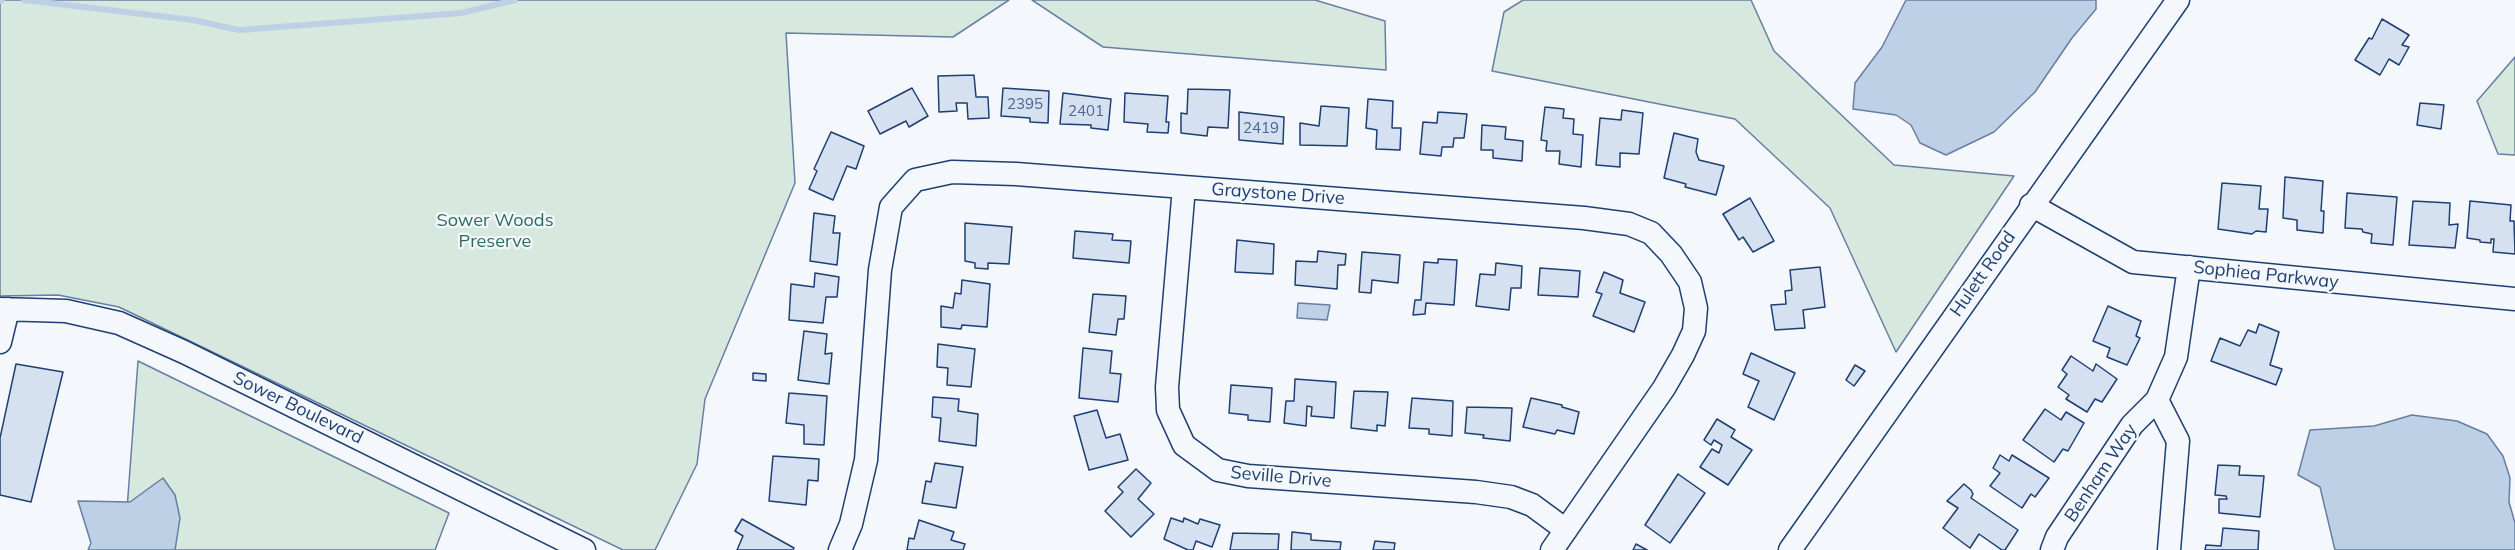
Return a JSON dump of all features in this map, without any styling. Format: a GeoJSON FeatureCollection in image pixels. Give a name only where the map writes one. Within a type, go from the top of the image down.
{"type":"FeatureCollection","features":[{"type":"Feature","properties":{"kind":"street","name":"Hulett Road"},"geometry":{"type":"LineString","coordinates":[[1790,550],[2178,0]]}},
{"type":"Feature","properties":{"kind":"street","name":"Graystone Drive"},"geometry":{"type":"LineString","coordinates":[[840,550],[851,524],[866,460],[880,270],[891,207],[915,180],[952,172],[1016,174],[1584,218],[1629,224],[1651,233],[1671,254],[1690,282],[1696,308],[1694,331],[1664,388],[1552,550]]}},
{"type":"Feature","properties":{"kind":"street","name":"Seville Drive"},"geometry":{"type":"LineString","coordinates":[[1184,187],[1167,387],[1168,410],[1184,445],[1218,471],[1248,476],[1476,492],[1511,497],[1532,505],[1566,530]]}},
{"type":"Feature","properties":{"kind":"street","name":"Sophiea Parkway"},"geometry":{"type":"LineString","coordinates":[[2031,206],[2133,262],[2515,299]]}},
{"type":"Feature","properties":{"kind":"street","name":"Benham Way"},"geometry":{"type":"LineString","coordinates":[[2052,550],[2057,537],[2132,425],[2157,400],[2176,357],[2189,267]]}},
{"type":"Feature","properties":{"kind":"street"},"geometry":{"type":"LineString","coordinates":[[0,342],[4,309]]}},
{"type":"Feature","properties":{"kind":"street","name":"Sower Boulevard"},"geometry":{"type":"LineString","coordinates":[[4,309],[66,311],[119,322],[584,550]]}},
{"type":"Feature","properties":{"kind":"street"},"geometry":{"type":"LineString","coordinates":[[2157,400],[2178,441],[2169,550]]}},
{"type":"Feature","properties":{"kind":"green space","name":"Sower Woods Preserve"},"geometry":{"type":"Polygon","coordinates":[[[0,0],[1009,0],[953,37],[786,33],[795,183],[705,399],[697,464],[655,550],[623,550],[119,307],[58,295],[0,296],[0,0]]]}},
{"type":"Feature","properties":{"kind":"green space"},"geometry":{"type":"Polygon","coordinates":[[[1032,0],[1315,0],[1385,21],[1386,70],[1103,47],[1032,0]]]}},
{"type":"Feature","properties":{"kind":"green space"},"geometry":{"type":"Polygon","coordinates":[[[1523,0],[1751,0],[1774,51],[1894,165],[2014,176],[1896,352],[1830,208],[1735,119],[1492,71],[1504,12],[1523,0]]]}},
{"type":"Feature","properties":{"kind":"green space"},"geometry":{"type":"Polygon","coordinates":[[[2515,57],[2515,155],[2498,154],[2477,101],[2515,57]]]}},
{"type":"Feature","properties":{"kind":"green space"},"geometry":{"type":"Polygon","coordinates":[[[138,361],[449,513],[435,550],[124,550],[138,361]]]}},
{"type":"Feature","properties":{"kind":"water"},"geometry":{"type":"Polygon","coordinates":[[[1906,0],[2096,0],[2096,9],[2072,38],[2035,92],[1994,132],[1946,155],[1920,143],[1911,125],[1896,115],[1853,109],[1855,83],[1882,47],[1906,0]]]}},
{"type":"Feature","properties":{"kind":"water"},"geometry":{"type":"Polygon","coordinates":[[[1298,303],[1330,305],[1327,320],[1297,318],[1298,303]]]}},
{"type":"Feature","properties":{"kind":"water"},"geometry":{"type":"Polygon","coordinates":[[[2412,415],[2457,421],[2487,434],[2503,456],[2510,478],[2509,502],[2515,523],[2515,550],[2335,550],[2320,487],[2298,475],[2310,430],[2374,426],[2412,415]]]}},
{"type":"Feature","properties":{"kind":"water"},"geometry":{"type":"Polygon","coordinates":[[[163,478],[175,495],[180,518],[175,550],[88,550],[91,543],[78,501],[130,502],[163,478]]]}},
{"type":"Feature","properties":{"kind":"building"},"geometry":{"type":"Polygon","coordinates":[[[2382,19],[2409,35],[2402,45],[2409,47],[2399,65],[2389,59],[2380,75],[2355,60],[2369,38],[2372,39],[2382,19]]]}},
{"type":"Feature","properties":{"kind":"building"},"geometry":{"type":"Polygon","coordinates":[[[974,75],[976,97],[988,97],[989,118],[968,119],[967,103],[956,103],[957,111],[939,112],[938,76],[974,75]]]}},
{"type":"Feature","properties":{"kind":"building"},"geometry":{"type":"Polygon","coordinates":[[[912,88],[928,116],[909,127],[906,121],[880,134],[868,111],[912,88]]]}},
{"type":"Feature","properties":{"kind":"building"},"geometry":{"type":"Polygon","coordinates":[[[1003,88],[1049,91],[1048,123],[1030,122],[1030,118],[1001,116],[1003,88]]]}},
{"type":"Feature","properties":{"kind":"building"},"geometry":{"type":"Polygon","coordinates":[[[1188,89],[1230,90],[1228,128],[1208,127],[1207,136],[1181,133],[1181,113],[1187,114],[1188,89]]]}},
{"type":"Feature","properties":{"kind":"building"},"geometry":{"type":"Polygon","coordinates":[[[1063,93],[1111,99],[1108,130],[1091,128],[1091,125],[1060,124],[1063,93]]]}},
{"type":"Feature","properties":{"kind":"building"},"geometry":{"type":"Polygon","coordinates":[[[1125,93],[1168,96],[1166,122],[1169,122],[1168,133],[1147,132],[1148,124],[1124,122],[1125,93]]]}},
{"type":"Feature","properties":{"kind":"building"},"geometry":{"type":"Polygon","coordinates":[[[1368,99],[1393,101],[1392,128],[1401,128],[1400,150],[1376,149],[1377,130],[1366,128],[1368,99]]]}},
{"type":"Feature","properties":{"kind":"building"},"geometry":{"type":"Polygon","coordinates":[[[2420,103],[2444,105],[2441,129],[2417,125],[2420,103]]]}},
{"type":"Feature","properties":{"kind":"building"},"geometry":{"type":"Polygon","coordinates":[[[1321,106],[1349,108],[1347,146],[1300,145],[1300,123],[1319,126],[1321,106]]]}},
{"type":"Feature","properties":{"kind":"building"},"geometry":{"type":"Polygon","coordinates":[[[1545,107],[1564,109],[1563,118],[1574,119],[1573,134],[1583,135],[1581,167],[1559,164],[1560,151],[1546,151],[1547,141],[1541,140],[1545,107]]]}},
{"type":"Feature","properties":{"kind":"building"},"geometry":{"type":"Polygon","coordinates":[[[1622,110],[1643,113],[1639,154],[1620,153],[1620,167],[1596,165],[1600,118],[1621,120],[1622,110]]]}},
{"type":"Feature","properties":{"kind":"building"},"geometry":{"type":"Polygon","coordinates":[[[1239,112],[1284,117],[1283,144],[1239,140],[1239,112]]]}},
{"type":"Feature","properties":{"kind":"building"},"geometry":{"type":"Polygon","coordinates":[[[1438,112],[1467,114],[1464,138],[1454,138],[1453,147],[1442,147],[1441,156],[1420,154],[1423,122],[1437,123],[1438,112]]]}},
{"type":"Feature","properties":{"kind":"building"},"geometry":{"type":"Polygon","coordinates":[[[1482,125],[1506,127],[1505,139],[1523,141],[1522,161],[1493,158],[1493,150],[1481,150],[1482,125]]]}},
{"type":"Feature","properties":{"kind":"building"},"geometry":{"type":"Polygon","coordinates":[[[831,132],[864,146],[856,169],[847,166],[833,200],[809,189],[817,171],[814,169],[831,132]]]}},
{"type":"Feature","properties":{"kind":"building"},"geometry":{"type":"Polygon","coordinates":[[[1674,133],[1698,139],[1696,152],[1699,160],[1724,166],[1716,195],[1685,187],[1686,184],[1664,178],[1674,133]]]}},
{"type":"Feature","properties":{"kind":"building"},"geometry":{"type":"Polygon","coordinates":[[[2285,177],[2323,181],[2321,211],[2324,211],[2323,233],[2297,230],[2297,220],[2283,218],[2285,177]]]}},
{"type":"Feature","properties":{"kind":"building"},"geometry":{"type":"Polygon","coordinates":[[[2222,183],[2261,186],[2259,209],[2268,209],[2266,232],[2256,231],[2252,234],[2218,229],[2222,183]]]}},
{"type":"Feature","properties":{"kind":"building"},"geometry":{"type":"Polygon","coordinates":[[[2347,193],[2397,197],[2393,245],[2371,243],[2372,234],[2363,232],[2362,229],[2345,228],[2347,193]]]}},
{"type":"Feature","properties":{"kind":"building"},"geometry":{"type":"Polygon","coordinates":[[[1750,198],[1774,241],[1753,252],[1743,237],[1739,240],[1723,214],[1750,198]]]}},
{"type":"Feature","properties":{"kind":"building"},"geometry":{"type":"Polygon","coordinates":[[[2413,201],[2450,203],[2449,225],[2458,224],[2455,248],[2409,245],[2413,201]]]}},
{"type":"Feature","properties":{"kind":"building"},"geometry":{"type":"Polygon","coordinates":[[[2470,201],[2511,205],[2510,221],[2514,221],[2515,254],[2493,252],[2494,239],[2491,239],[2491,243],[2467,238],[2470,201]]]}},
{"type":"Feature","properties":{"kind":"building"},"geometry":{"type":"Polygon","coordinates":[[[814,213],[835,216],[833,233],[840,233],[837,265],[810,261],[814,213]]]}},
{"type":"Feature","properties":{"kind":"building"},"geometry":{"type":"Polygon","coordinates":[[[965,223],[1012,227],[1009,264],[988,263],[988,269],[975,268],[975,263],[965,261],[965,223]]]}},
{"type":"Feature","properties":{"kind":"building"},"geometry":{"type":"Polygon","coordinates":[[[1075,231],[1113,234],[1112,240],[1131,241],[1129,263],[1073,258],[1075,231]]]}},
{"type":"Feature","properties":{"kind":"building"},"geometry":{"type":"Polygon","coordinates":[[[1237,240],[1274,244],[1273,274],[1235,272],[1237,240]]]}},
{"type":"Feature","properties":{"kind":"building"},"geometry":{"type":"Polygon","coordinates":[[[1318,251],[1346,254],[1345,265],[1338,265],[1337,289],[1295,285],[1296,261],[1317,262],[1318,251]]]}},
{"type":"Feature","properties":{"kind":"building"},"geometry":{"type":"Polygon","coordinates":[[[1362,252],[1400,255],[1398,283],[1372,280],[1371,293],[1359,292],[1362,252]]]}},
{"type":"Feature","properties":{"kind":"building"},"geometry":{"type":"Polygon","coordinates":[[[1438,259],[1457,260],[1454,305],[1426,303],[1425,314],[1413,315],[1415,300],[1421,300],[1424,262],[1438,263],[1438,259]]]}},
{"type":"Feature","properties":{"kind":"building"},"geometry":{"type":"Polygon","coordinates":[[[1496,263],[1522,266],[1521,288],[1511,288],[1509,310],[1476,306],[1480,274],[1495,275],[1496,263]]]}},
{"type":"Feature","properties":{"kind":"building"},"geometry":{"type":"Polygon","coordinates":[[[1820,267],[1825,307],[1803,310],[1805,328],[1775,330],[1771,305],[1786,304],[1785,291],[1792,290],[1790,270],[1820,267]]]}},
{"type":"Feature","properties":{"kind":"building"},"geometry":{"type":"Polygon","coordinates":[[[1540,268],[1580,271],[1578,297],[1538,295],[1540,268]]]}},
{"type":"Feature","properties":{"kind":"building"},"geometry":{"type":"Polygon","coordinates":[[[1604,272],[1623,280],[1620,293],[1645,302],[1634,332],[1593,316],[1602,294],[1596,292],[1604,272]]]}},
{"type":"Feature","properties":{"kind":"building"},"geometry":{"type":"Polygon","coordinates":[[[815,273],[839,277],[837,297],[826,297],[823,323],[789,320],[791,284],[814,287],[815,273]]]}},
{"type":"Feature","properties":{"kind":"building"},"geometry":{"type":"Polygon","coordinates":[[[962,280],[990,284],[987,327],[962,325],[961,329],[941,327],[941,306],[953,308],[955,293],[961,294],[962,280]]]}},
{"type":"Feature","properties":{"kind":"building"},"geometry":{"type":"Polygon","coordinates":[[[1093,294],[1126,296],[1124,319],[1118,319],[1116,335],[1089,332],[1093,294]]]}},
{"type":"Feature","properties":{"kind":"building"},"geometry":{"type":"Polygon","coordinates":[[[2108,306],[2141,321],[2136,336],[2140,338],[2127,365],[2107,357],[2110,348],[2093,341],[2108,306]]]}},
{"type":"Feature","properties":{"kind":"building"},"geometry":{"type":"Polygon","coordinates":[[[2259,324],[2279,332],[2270,365],[2282,369],[2276,385],[2211,361],[2220,338],[2240,346],[2248,330],[2256,333],[2259,324]]]}},
{"type":"Feature","properties":{"kind":"building"},"geometry":{"type":"Polygon","coordinates":[[[804,331],[827,334],[825,354],[832,353],[829,384],[798,380],[804,331]]]}},
{"type":"Feature","properties":{"kind":"building"},"geometry":{"type":"Polygon","coordinates":[[[938,344],[975,349],[971,387],[947,385],[948,368],[937,367],[938,344]]]}},
{"type":"Feature","properties":{"kind":"building"},"geometry":{"type":"Polygon","coordinates":[[[1083,348],[1112,351],[1110,373],[1121,374],[1118,402],[1079,398],[1083,348]]]}},
{"type":"Feature","properties":{"kind":"building"},"geometry":{"type":"Polygon","coordinates":[[[1751,353],[1795,373],[1774,420],[1748,407],[1759,381],[1743,374],[1751,353]]]}},
{"type":"Feature","properties":{"kind":"building"},"geometry":{"type":"Polygon","coordinates":[[[2071,356],[2093,371],[2096,364],[2117,379],[2102,402],[2095,399],[2087,412],[2066,399],[2069,395],[2058,387],[2067,374],[2062,370],[2071,356]]]}},
{"type":"Feature","properties":{"kind":"building"},"geometry":{"type":"Polygon","coordinates":[[[16,364],[63,372],[31,502],[0,495],[0,438],[16,364]]]}},
{"type":"Feature","properties":{"kind":"building"},"geometry":{"type":"Polygon","coordinates":[[[1855,365],[1865,371],[1854,386],[1846,380],[1855,365]]]}},
{"type":"Feature","properties":{"kind":"building"},"geometry":{"type":"Polygon","coordinates":[[[753,373],[766,374],[766,381],[753,380],[753,373]]]}},
{"type":"Feature","properties":{"kind":"building"},"geometry":{"type":"Polygon","coordinates":[[[1295,379],[1336,382],[1334,418],[1311,416],[1312,407],[1307,406],[1306,426],[1284,423],[1286,401],[1294,401],[1295,379]]]}},
{"type":"Feature","properties":{"kind":"building"},"geometry":{"type":"Polygon","coordinates":[[[1231,385],[1272,388],[1270,422],[1248,420],[1248,415],[1229,413],[1231,385]]]}},
{"type":"Feature","properties":{"kind":"building"},"geometry":{"type":"Polygon","coordinates":[[[1354,391],[1388,392],[1385,426],[1377,425],[1377,431],[1351,428],[1354,391]]]}},
{"type":"Feature","properties":{"kind":"building"},"geometry":{"type":"Polygon","coordinates":[[[789,393],[827,396],[824,445],[804,444],[804,425],[786,423],[789,393]]]}},
{"type":"Feature","properties":{"kind":"building"},"geometry":{"type":"Polygon","coordinates":[[[933,397],[959,399],[958,411],[978,414],[976,446],[939,441],[941,418],[932,417],[933,397]]]}},
{"type":"Feature","properties":{"kind":"building"},"geometry":{"type":"Polygon","coordinates":[[[1412,398],[1453,401],[1452,436],[1429,434],[1429,429],[1409,428],[1412,398]]]}},
{"type":"Feature","properties":{"kind":"building"},"geometry":{"type":"Polygon","coordinates":[[[1531,398],[1562,405],[1562,407],[1579,412],[1574,434],[1557,430],[1555,434],[1523,427],[1531,398]]]}},
{"type":"Feature","properties":{"kind":"building"},"geometry":{"type":"Polygon","coordinates":[[[1467,407],[1512,408],[1510,441],[1465,433],[1467,407]]]}},
{"type":"Feature","properties":{"kind":"building"},"geometry":{"type":"Polygon","coordinates":[[[2045,409],[2061,420],[2066,412],[2084,423],[2068,451],[2063,449],[2054,462],[2023,440],[2045,409]]]}},
{"type":"Feature","properties":{"kind":"building"},"geometry":{"type":"Polygon","coordinates":[[[1097,410],[1106,438],[1120,434],[1128,460],[1089,470],[1074,416],[1097,410]]]}},
{"type":"Feature","properties":{"kind":"building"},"geometry":{"type":"Polygon","coordinates":[[[1717,419],[1735,430],[1731,437],[1752,450],[1728,485],[1700,467],[1712,449],[1719,453],[1722,445],[1714,440],[1711,445],[1704,440],[1717,419]]]}},
{"type":"Feature","properties":{"kind":"building"},"geometry":{"type":"Polygon","coordinates":[[[2000,455],[2009,461],[2012,455],[2049,478],[2035,497],[2031,494],[2022,508],[1990,486],[2000,473],[1993,468],[2000,455]]]}},
{"type":"Feature","properties":{"kind":"building"},"geometry":{"type":"Polygon","coordinates":[[[773,456],[819,459],[818,481],[808,480],[806,505],[769,501],[773,456]]]}},
{"type":"Feature","properties":{"kind":"building"},"geometry":{"type":"Polygon","coordinates":[[[935,463],[963,467],[956,508],[922,503],[926,481],[931,482],[935,463]]]}},
{"type":"Feature","properties":{"kind":"building"},"geometry":{"type":"Polygon","coordinates":[[[2218,465],[2240,466],[2239,475],[2264,476],[2260,517],[2219,513],[2219,499],[2227,499],[2226,496],[2215,495],[2218,465]]]}},
{"type":"Feature","properties":{"kind":"building"},"geometry":{"type":"Polygon","coordinates":[[[1136,469],[1151,483],[1138,499],[1154,514],[1131,537],[1105,511],[1123,492],[1118,487],[1136,469]]]}},
{"type":"Feature","properties":{"kind":"building"},"geometry":{"type":"Polygon","coordinates":[[[1678,474],[1705,493],[1670,543],[1645,525],[1678,474]]]}},
{"type":"Feature","properties":{"kind":"building"},"geometry":{"type":"Polygon","coordinates":[[[1964,484],[1973,494],[1971,498],[2018,530],[2005,550],[1979,534],[1970,548],[1943,528],[1958,508],[1947,501],[1964,484]]]}},
{"type":"Feature","properties":{"kind":"building"},"geometry":{"type":"Polygon","coordinates":[[[1171,518],[1183,522],[1184,518],[1198,524],[1200,519],[1220,525],[1212,547],[1196,541],[1193,550],[1188,550],[1164,539],[1171,518]]]}},
{"type":"Feature","properties":{"kind":"building"},"geometry":{"type":"Polygon","coordinates":[[[742,519],[794,548],[793,550],[737,550],[743,536],[735,531],[742,519]]]}},
{"type":"Feature","properties":{"kind":"building"},"geometry":{"type":"Polygon","coordinates":[[[919,520],[954,532],[951,540],[965,544],[963,550],[907,550],[909,538],[914,539],[919,520]]]}},
{"type":"Feature","properties":{"kind":"building"},"geometry":{"type":"Polygon","coordinates":[[[2223,528],[2259,531],[2258,550],[2205,550],[2206,545],[2221,546],[2223,528]]]}},
{"type":"Feature","properties":{"kind":"building"},"geometry":{"type":"Polygon","coordinates":[[[1292,532],[1311,534],[1311,540],[1341,542],[1340,550],[1291,550],[1292,532]]]}},
{"type":"Feature","properties":{"kind":"building"},"geometry":{"type":"Polygon","coordinates":[[[1233,533],[1279,534],[1278,550],[1230,550],[1233,533]]]}},
{"type":"Feature","properties":{"kind":"building"},"geometry":{"type":"Polygon","coordinates":[[[1375,541],[1395,543],[1394,550],[1373,550],[1375,541]]]}},
{"type":"Feature","properties":{"kind":"building"},"geometry":{"type":"Polygon","coordinates":[[[1636,544],[1647,550],[1633,550],[1636,544]]]}},
{"type":"Feature","properties":{"kind":"waterway"},"geometry":{"type":"LineString","coordinates":[[24,0],[193,20],[239,30],[461,13],[515,0]]}}]}
